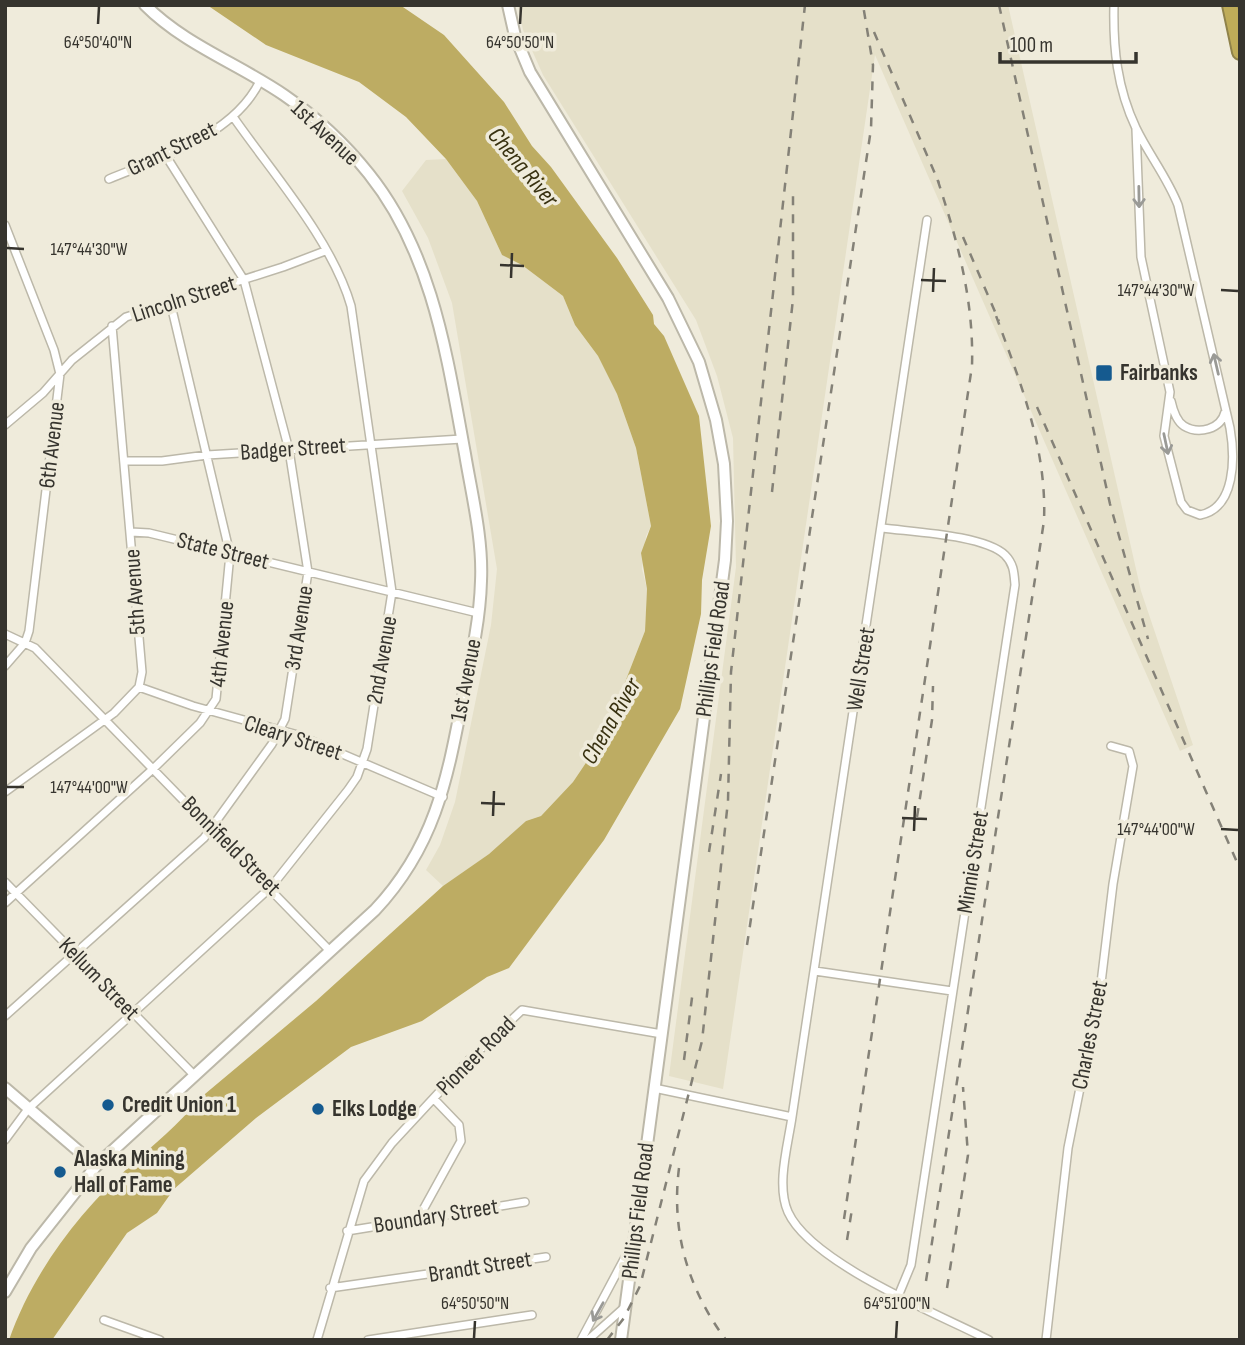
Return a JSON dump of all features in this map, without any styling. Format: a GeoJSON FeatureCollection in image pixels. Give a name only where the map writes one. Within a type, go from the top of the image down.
{"type":"FeatureCollection","features":[{"type":"Feature","properties":{"kind":"highway"},"geometry":{"type":"LineString","coordinates":[[1230,5],[1240,52]]}},
{"type":"Feature","properties":{"kind":"street","name":"1st Avenue"},"geometry":{"type":"LineString","coordinates":[[5,1292],[10,1271],[96,1166],[375,910],[400,881],[421,848],[443,797],[478,613],[481,581],[478,524],[462,439],[434,303],[401,222],[378,185],[340,141],[292,101],[162,22],[145,5]]}},
{"type":"Feature","properties":{"kind":"street","name":"Phillips Field Road"},"geometry":{"type":"LineString","coordinates":[[508,5],[515,36],[536,83],[684,328],[710,396],[724,464],[727,521],[725,560],[621,1340]]}},
{"type":"Feature","properties":{"kind":"street"},"geometry":{"type":"LineString","coordinates":[[1114,5],[1115,60],[1136,129],[1143,271],[1171,401],[1179,421],[1195,429],[1220,424],[1225,405]]}},
{"type":"Feature","properties":{"kind":"street"},"geometry":{"type":"LineString","coordinates":[[234,118],[247,104],[260,81]]}},
{"type":"Feature","properties":{"kind":"street","name":"Grant Street"},"geometry":{"type":"LineString","coordinates":[[109,179],[166,156],[234,118]]}},
{"type":"Feature","properties":{"kind":"street","name":"2nd Avenue"},"geometry":{"type":"LineString","coordinates":[[5,1140],[28,1109],[271,887],[348,790],[362,762],[380,675],[392,592],[351,306],[325,251],[234,118]]}},
{"type":"Feature","properties":{"kind":"street"},"geometry":{"type":"LineString","coordinates":[[1136,129],[1164,173],[1178,205],[1225,405],[1232,452],[1227,494],[1216,509],[1200,515],[1187,510],[1178,494],[1164,436],[1165,418],[1171,401]]}},
{"type":"Feature","properties":{"kind":"street","name":"3rd Avenue"},"geometry":{"type":"LineString","coordinates":[[5,1016],[213,828],[281,731],[308,572],[289,450],[244,279],[166,156]]}},
{"type":"Feature","properties":{"kind":"street","name":"Well Street"},"geometry":{"type":"LineString","coordinates":[[927,220],[883,528],[785,1162],[784,1191],[788,1212],[818,1248],[899,1294],[989,1340]]}},
{"type":"Feature","properties":{"kind":"street","name":"6th Avenue"},"geometry":{"type":"LineString","coordinates":[[5,225],[54,349],[60,374],[25,643]]}},
{"type":"Feature","properties":{"kind":"street","name":"Lincoln Street"},"geometry":{"type":"LineString","coordinates":[[5,425],[43,393],[112,326],[126,317],[325,251]]}},
{"type":"Feature","properties":{"kind":"street","name":"4th Avenue"},"geometry":{"type":"LineString","coordinates":[[5,903],[154,768],[210,711],[216,699],[230,554],[170,301]]}},
{"type":"Feature","properties":{"kind":"street","name":"5th Avenue"},"geometry":{"type":"LineString","coordinates":[[112,326],[142,672],[139,687]]}},
{"type":"Feature","properties":{"kind":"street","name":"Badger Street"},"geometry":{"type":"LineString","coordinates":[[124,461],[162,461],[370,443],[462,439]]}},
{"type":"Feature","properties":{"kind":"street","name":"Minnie Street"},"geometry":{"type":"LineString","coordinates":[[883,528],[987,545],[1004,554],[1014,566],[1013,607],[911,1265],[899,1294]]}},
{"type":"Feature","properties":{"kind":"street","name":"State Street"},"geometry":{"type":"LineString","coordinates":[[131,531],[478,613]]}},
{"type":"Feature","properties":{"kind":"street","name":"Bonnifield Street"},"geometry":{"type":"LineString","coordinates":[[5,634],[35,648],[271,887],[330,951]]}},
{"type":"Feature","properties":{"kind":"street"},"geometry":{"type":"LineString","coordinates":[[5,666],[25,643]]}},
{"type":"Feature","properties":{"kind":"street"},"geometry":{"type":"LineString","coordinates":[[5,792],[104,719],[139,687]]}},
{"type":"Feature","properties":{"kind":"street","name":"Cleary Street"},"geometry":{"type":"LineString","coordinates":[[139,687],[210,711],[298,735],[443,797]]}},
{"type":"Feature","properties":{"kind":"street","name":"Charles Street"},"geometry":{"type":"LineString","coordinates":[[1046,1340],[1068,1148],[1101,984],[1113,884],[1133,766],[1129,751],[1111,746]]}},
{"type":"Feature","properties":{"kind":"street","name":"Kellum Street"},"geometry":{"type":"LineString","coordinates":[[5,883],[194,1075]]}},
{"type":"Feature","properties":{"kind":"street"},"geometry":{"type":"LineString","coordinates":[[815,971],[953,991]]}},
{"type":"Feature","properties":{"kind":"street","name":"Pioneer Road"},"geometry":{"type":"LineString","coordinates":[[317,1340],[347,1231],[364,1181],[393,1143],[469,1060],[522,1010],[662,1034]]}},
{"type":"Feature","properties":{"kind":"street"},"geometry":{"type":"LineString","coordinates":[[5,1088],[96,1166]]}},
{"type":"Feature","properties":{"kind":"street"},"geometry":{"type":"LineString","coordinates":[[654,1088],[792,1117]]}},
{"type":"Feature","properties":{"kind":"street"},"geometry":{"type":"LineString","coordinates":[[418,1219],[461,1141],[459,1125],[434,1099]]}},
{"type":"Feature","properties":{"kind":"street","name":"Boundary Street"},"geometry":{"type":"LineString","coordinates":[[347,1231],[525,1202]]}},
{"type":"Feature","properties":{"kind":"street"},"geometry":{"type":"LineString","coordinates":[[580,1340],[622,1267],[634,1238]]}},
{"type":"Feature","properties":{"kind":"street","name":"Brandt Street"},"geometry":{"type":"LineString","coordinates":[[330,1289],[546,1256]]}},
{"type":"Feature","properties":{"kind":"street"},"geometry":{"type":"LineString","coordinates":[[588,1340],[626,1306]]}},
{"type":"Feature","properties":{"kind":"street"},"geometry":{"type":"LineString","coordinates":[[368,1340],[532,1315]]}},
{"type":"Feature","properties":{"kind":"street"},"geometry":{"type":"LineString","coordinates":[[104,1320],[160,1340]]}},
{"type":"Feature","properties":{"kind":"shaded area"},"geometry":{"type":"Polygon","coordinates":[[[518,5],[1008,5],[1141,591],[1193,745],[1180,751],[875,55],[723,1089],[669,1076],[736,567],[733,438],[717,376],[696,320],[543,75],[523,30],[518,5]]]}},
{"type":"Feature","properties":{"kind":"shaded area"},"geometry":{"type":"Polygon","coordinates":[[[446,159],[477,201],[502,255],[522,265],[563,296],[575,325],[598,356],[617,394],[636,448],[651,526],[646,536],[642,569],[647,589],[645,631],[604,736],[573,782],[541,816],[526,821],[489,854],[443,886],[426,870],[440,845],[455,802],[491,625],[497,569],[452,303],[428,238],[402,191],[426,160],[446,159]]]}},
{"type":"Feature","properties":{"kind":"water","name":"Chena River"},"geometry":{"type":"Polygon","coordinates":[[[207,5],[400,5],[444,35],[504,102],[532,146],[551,167],[617,258],[653,315],[654,324],[664,336],[699,416],[711,526],[702,580],[701,614],[680,709],[604,840],[509,968],[487,977],[422,1021],[351,1047],[256,1118],[174,1189],[157,1213],[127,1233],[52,1340],[9,1340],[44,1268],[75,1224],[111,1184],[175,1126],[199,1099],[316,1001],[443,886],[489,854],[526,821],[541,816],[573,782],[604,736],[645,631],[647,589],[641,553],[651,526],[636,448],[617,394],[598,356],[575,325],[563,296],[522,265],[502,255],[477,201],[446,159],[406,117],[359,82],[266,45],[207,5]]]}},
{"type":"Feature","properties":{"kind":"railway"},"geometry":{"type":"LineString","coordinates":[[607,1340],[624,1318],[640,1286],[702,1041],[728,801],[731,672],[805,5]]}},
{"type":"Feature","properties":{"kind":"railway"},"geometry":{"type":"LineString","coordinates":[[747,945],[871,129],[873,65],[863,5]]}},
{"type":"Feature","properties":{"kind":"railway"},"geometry":{"type":"LineString","coordinates":[[999,5],[1110,504],[1148,639]]}},
{"type":"Feature","properties":{"kind":"railway"},"geometry":{"type":"LineString","coordinates":[[874,32],[939,183]]}},
{"type":"Feature","properties":{"kind":"railway"},"geometry":{"type":"LineString","coordinates":[[844,1219],[972,366],[970,317],[963,269],[936,175]]}},
{"type":"Feature","properties":{"kind":"railway"},"geometry":{"type":"LineString","coordinates":[[772,492],[793,299],[793,188]]}},
{"type":"Feature","properties":{"kind":"railway"},"geometry":{"type":"LineString","coordinates":[[963,237],[999,321]]}},
{"type":"Feature","properties":{"kind":"railway"},"geometry":{"type":"LineString","coordinates":[[926,1281],[1044,521],[1041,467],[1030,415],[995,313]]}},
{"type":"Feature","properties":{"kind":"railway"},"geometry":{"type":"LineString","coordinates":[[1037,407],[1240,869]]}},
{"type":"Feature","properties":{"kind":"railway"},"geometry":{"type":"LineString","coordinates":[[917,817],[932,720],[933,686]]}},
{"type":"Feature","properties":{"kind":"railway"},"geometry":{"type":"LineString","coordinates":[[709,852],[721,774]]}},
{"type":"Feature","properties":{"kind":"railway"},"geometry":{"type":"LineString","coordinates":[[684,1060],[693,990]]}},
{"type":"Feature","properties":{"kind":"railway"},"geometry":{"type":"LineString","coordinates":[[947,1288],[968,1155],[963,1087]]}},
{"type":"Feature","properties":{"kind":"railway"},"geometry":{"type":"LineString","coordinates":[[679,1168],[678,1215],[685,1259],[702,1301],[726,1340]]}},
{"type":"Feature","properties":{"kind":"railway"},"geometry":{"type":"LineString","coordinates":[[847,1240],[852,1209]]}},
{"type":"Feature","properties":{"kind":"place","name":"Fairbanks"},"geometry":{"type":"Point","coordinates":[1104,373]}},
{"type":"Feature","properties":{"kind":"place","name":"Credit Union 1"},"geometry":{"type":"Point","coordinates":[108,1105]}},
{"type":"Feature","properties":{"kind":"place","name":"Elks Lodge"},"geometry":{"type":"Point","coordinates":[318,1109]}},
{"type":"Feature","properties":{"kind":"place","name":"Alaska Mining Hall of Fame"},"geometry":{"type":"Point","coordinates":[60,1172]}}]}
